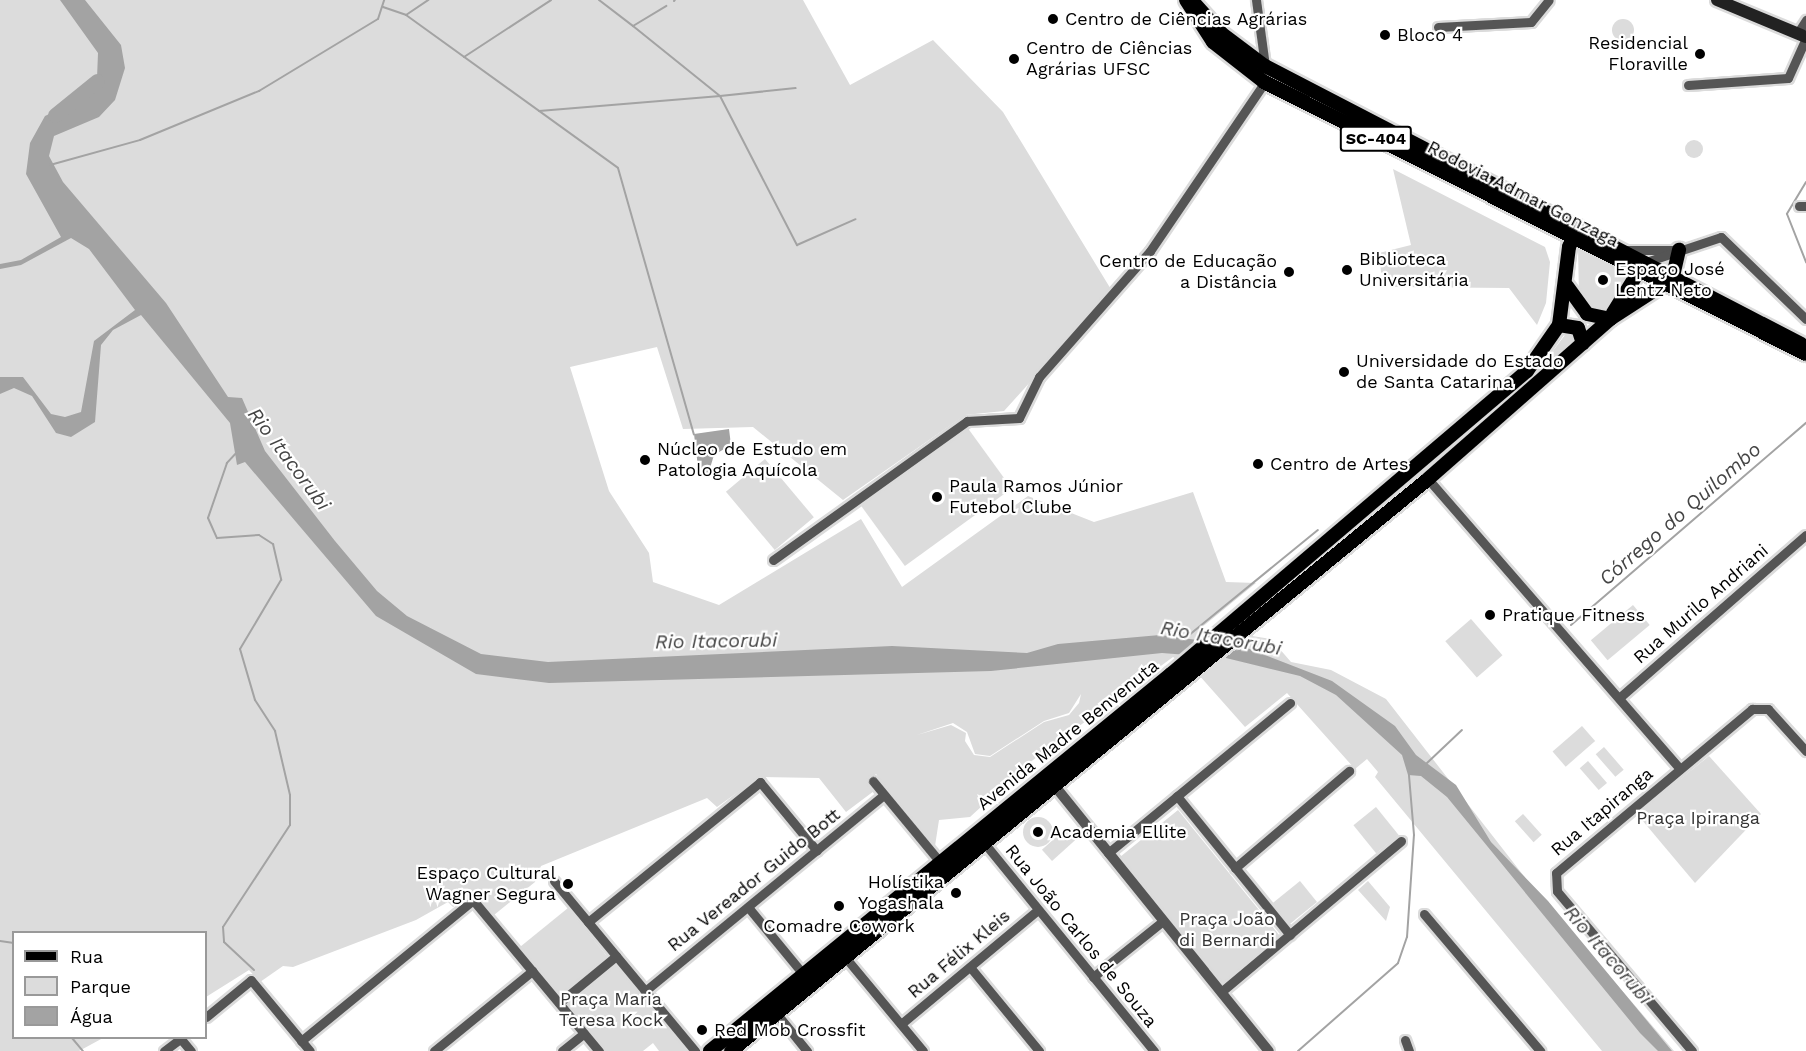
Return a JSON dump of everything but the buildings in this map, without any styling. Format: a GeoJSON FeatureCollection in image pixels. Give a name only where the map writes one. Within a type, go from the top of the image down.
{"type":"FeatureCollection","features":[{"type":"Feature","properties":{"kind":"main road","name":"Rodovia Admar Gonzaga"},"geometry":{"type":"LineString","coordinates":[[1186,0],[1213,42],[1264,82],[1575,233],[1622,250],[1661,286],[1806,354]]}},
{"type":"Feature","properties":{"kind":"main road","name":"Rodovia Admar Gonzaga"},"geometry":{"type":"LineString","coordinates":[[1192,0],[1221,33],[1269,68],[1575,233],[1641,267],[1673,276],[1806,346]]}},
{"type":"Feature","properties":{"kind":"main road"},"geometry":{"type":"LineString","coordinates":[[1717,0],[1803,36]]}},
{"type":"Feature","properties":{"kind":"main road","name":"Avenida Madre Benvenuta"},"geometry":{"type":"LineString","coordinates":[[730,1051],[845,957],[979,838],[1188,674],[1223,638],[1397,482],[1527,371],[1559,325],[1575,233]]}},
{"type":"Feature","properties":{"kind":"main road"},"geometry":{"type":"LineString","coordinates":[[1673,276],[1679,250]]}},
{"type":"Feature","properties":{"kind":"main road","name":"Avenida Madre Benvenuta"},"geometry":{"type":"LineString","coordinates":[[1610,319],[1641,267]]}},
{"type":"Feature","properties":{"kind":"main road"},"geometry":{"type":"LineString","coordinates":[[1567,286],[1578,307],[1610,319]]}},
{"type":"Feature","properties":{"kind":"main road","name":"Avenida Madre Benvenuta"},"geometry":{"type":"LineString","coordinates":[[1050,780],[1171,674],[1223,638],[1403,500],[1610,319],[1661,286]]}},
{"type":"Feature","properties":{"kind":"main road"},"geometry":{"type":"LineString","coordinates":[[1559,325],[1578,328],[1583,342]]}},
{"type":"Feature","properties":{"kind":"main road"},"geometry":{"type":"LineString","coordinates":[[1428,479],[1435,450]]}},
{"type":"Feature","properties":{"kind":"main road"},"geometry":{"type":"LineString","coordinates":[[1397,482],[1403,500]]}},
{"type":"Feature","properties":{"kind":"main road","name":"Avenida Madre Benvenuta"},"geometry":{"type":"LineString","coordinates":[[710,1051],[940,862],[979,838]]}},
{"type":"Feature","properties":{"kind":"street"},"geometry":{"type":"LineString","coordinates":[[773,560],[967,421],[1019,418],[1039,377],[1150,251],[1264,82],[1269,68],[1256,0]]}},
{"type":"Feature","properties":{"kind":"street"},"geometry":{"type":"LineString","coordinates":[[1438,27],[1531,22],[1549,0]]}},
{"type":"Feature","properties":{"kind":"street"},"geometry":{"type":"LineString","coordinates":[[1688,85],[1788,78],[1803,36],[1806,20]]}},
{"type":"Feature","properties":{"kind":"street"},"geometry":{"type":"LineString","coordinates":[[1641,267],[1709,237],[1727,239],[1806,319]]}},
{"type":"Feature","properties":{"kind":"street"},"geometry":{"type":"LineString","coordinates":[[1622,250],[1679,250]]}},
{"type":"Feature","properties":{"kind":"street"},"geometry":{"type":"LineString","coordinates":[[1428,479],[1680,769],[1761,707],[1776,715],[1806,751]]}},
{"type":"Feature","properties":{"kind":"street","name":"Rua Murilo Andriani"},"geometry":{"type":"LineString","coordinates":[[1619,698],[1806,535]]}},
{"type":"Feature","properties":{"kind":"street"},"geometry":{"type":"LineString","coordinates":[[1108,852],[1290,703]]}},
{"type":"Feature","properties":{"kind":"street","name":"Rua Itapiranga"},"geometry":{"type":"LineString","coordinates":[[1680,769],[1554,879],[1557,891],[1692,1051]]}},
{"type":"Feature","properties":{"kind":"street"},"geometry":{"type":"LineString","coordinates":[[1235,868],[1349,771]]}},
{"type":"Feature","properties":{"kind":"street"},"geometry":{"type":"LineString","coordinates":[[1050,780],[1269,1051]]}},
{"type":"Feature","properties":{"kind":"street"},"geometry":{"type":"LineString","coordinates":[[873,781],[940,862]]}},
{"type":"Feature","properties":{"kind":"street"},"geometry":{"type":"LineString","coordinates":[[588,922],[760,782],[817,851]]}},
{"type":"Feature","properties":{"kind":"street","name":"Rua Vereador Guido Bott"},"geometry":{"type":"LineString","coordinates":[[645,991],[884,795]]}},
{"type":"Feature","properties":{"kind":"street"},"geometry":{"type":"LineString","coordinates":[[1177,796],[1290,935]]}},
{"type":"Feature","properties":{"kind":"street","name":"Rua João Carlos de Souza"},"geometry":{"type":"LineString","coordinates":[[979,838],[1151,1050]]}},
{"type":"Feature","properties":{"kind":"street"},"geometry":{"type":"LineString","coordinates":[[1221,992],[1401,841]]}},
{"type":"Feature","properties":{"kind":"street"},"geometry":{"type":"LineString","coordinates":[[554,881],[695,1051]]}},
{"type":"Feature","properties":{"kind":"street"},"geometry":{"type":"LineString","coordinates":[[301,1041],[473,900],[599,1051]]}},
{"type":"Feature","properties":{"kind":"street"},"geometry":{"type":"LineString","coordinates":[[748,907],[803,974]]}},
{"type":"Feature","properties":{"kind":"street","name":"Rua Félix Kleis"},"geometry":{"type":"LineString","coordinates":[[901,1024],[1038,910]]}},
{"type":"Feature","properties":{"kind":"street"},"geometry":{"type":"LineString","coordinates":[[1424,914],[1540,1051]]}},
{"type":"Feature","properties":{"kind":"street"},"geometry":{"type":"LineString","coordinates":[[1093,977],[1163,921]]}},
{"type":"Feature","properties":{"kind":"street"},"geometry":{"type":"LineString","coordinates":[[559,1003],[616,956]]}},
{"type":"Feature","properties":{"kind":"street"},"geometry":{"type":"LineString","coordinates":[[845,957],[923,1051]]}},
{"type":"Feature","properties":{"kind":"street"},"geometry":{"type":"LineString","coordinates":[[970,967],[1039,1051]]}},
{"type":"Feature","properties":{"kind":"street"},"geometry":{"type":"LineString","coordinates":[[434,1051],[532,970]]}},
{"type":"Feature","properties":{"kind":"street"},"geometry":{"type":"LineString","coordinates":[[207,1016],[251,980],[310,1051]]}},
{"type":"Feature","properties":{"kind":"street"},"geometry":{"type":"LineString","coordinates":[[777,1014],[807,1051]]}},
{"type":"Feature","properties":{"kind":"street"},"geometry":{"type":"LineString","coordinates":[[562,1051],[584,1033]]}},
{"type":"Feature","properties":{"kind":"street"},"geometry":{"type":"LineString","coordinates":[[164,1051],[179,1039]]}},
{"type":"Feature","properties":{"kind":"street"},"geometry":{"type":"LineString","coordinates":[[181,1039],[191,1051]]}},
{"type":"Feature","properties":{"kind":"street"},"geometry":{"type":"LineString","coordinates":[[1405,1040],[1409,1051]]}},
{"type":"Feature","properties":{"kind":"green space"},"geometry":{"type":"Polygon","coordinates":[[[0,0],[803,0],[850,85],[933,40],[1003,112],[1112,291],[1004,411],[965,415],[843,500],[753,427],[683,429],[657,347],[570,367],[609,491],[649,553],[653,582],[719,605],[861,519],[902,587],[1028,496],[1094,522],[1193,492],[1226,582],[1256,583],[1201,628],[1228,632],[1399,489],[1400,495],[1233,633],[1271,639],[1291,662],[1331,670],[1386,699],[1527,880],[1674,1051],[1602,1051],[1375,777],[1378,772],[1367,759],[1355,769],[1287,693],[1245,727],[1198,674],[1173,657],[1029,763],[970,817],[939,820],[935,846],[876,774],[867,781],[874,791],[846,812],[819,778],[759,777],[717,807],[707,798],[541,866],[535,882],[494,915],[475,892],[453,907],[448,902],[416,920],[293,967],[283,966],[260,982],[249,970],[207,996],[207,931],[12,931],[12,1039],[101,1039],[79,1051],[0,1051],[0,0]],[[1081,694],[1069,713],[1044,721],[990,756],[975,754],[967,732],[953,723],[917,735],[951,725],[966,733],[965,741],[974,755],[990,757],[1044,722],[1069,715],[1079,703],[1081,694]]]}},
{"type":"Feature","properties":{"kind":"green space"},"geometry":{"type":"Polygon","coordinates":[[[1623,19],[1631,22],[1634,30],[1631,38],[1623,41],[1615,38],[1612,30],[1615,22],[1623,19]]]}},
{"type":"Feature","properties":{"kind":"green space"},"geometry":{"type":"Polygon","coordinates":[[[1694,140],[1700,143],[1703,149],[1700,155],[1694,158],[1688,155],[1685,149],[1688,143],[1694,140]]]}},
{"type":"Feature","properties":{"kind":"green space"},"geometry":{"type":"Polygon","coordinates":[[[1393,169],[1545,247],[1550,262],[1546,303],[1537,325],[1509,288],[1393,287],[1381,272],[1379,253],[1411,245],[1393,169]]]}},
{"type":"Feature","properties":{"kind":"green space","name":"Espaço José Lentz Neto"},"geometry":{"type":"Polygon","coordinates":[[[1578,248],[1630,275],[1618,301],[1602,310],[1591,310],[1579,296],[1578,248]]]}},
{"type":"Feature","properties":{"kind":"green space","name":"Espaço José Lentz Neto"},"geometry":{"type":"Polygon","coordinates":[[[1568,331],[1580,338],[1480,431],[1495,409],[1540,368],[1568,331]]]}},
{"type":"Feature","properties":{"kind":"green space","name":"Paula Ramos Júnior Futebol Clube"},"geometry":{"type":"Polygon","coordinates":[[[967,427],[1012,488],[905,566],[860,505],[967,427]]]}},
{"type":"Feature","properties":{"kind":"green space"},"geometry":{"type":"Polygon","coordinates":[[[765,459],[814,517],[775,550],[726,492],[765,459]]]}},
{"type":"Feature","properties":{"kind":"green space"},"geometry":{"type":"Polygon","coordinates":[[[1633,605],[1650,625],[1608,660],[1591,640],[1633,605]]]}},
{"type":"Feature","properties":{"kind":"green space"},"geometry":{"type":"Polygon","coordinates":[[[1471,619],[1502,655],[1477,678],[1445,641],[1471,619]]]}},
{"type":"Feature","properties":{"kind":"green space"},"geometry":{"type":"Polygon","coordinates":[[[1582,726],[1595,741],[1566,767],[1553,752],[1582,726]]]}},
{"type":"Feature","properties":{"kind":"green space"},"geometry":{"type":"Polygon","coordinates":[[[1604,747],[1624,770],[1615,777],[1596,754],[1604,747]]]}},
{"type":"Feature","properties":{"kind":"green space","name":"Praça Ipiranga"},"geometry":{"type":"Polygon","coordinates":[[[1709,756],[1761,814],[1695,883],[1637,814],[1709,756]]]}},
{"type":"Feature","properties":{"kind":"green space"},"geometry":{"type":"Polygon","coordinates":[[[1588,761],[1607,783],[1599,790],[1580,768],[1588,761]]]}},
{"type":"Feature","properties":{"kind":"green space"},"geometry":{"type":"Polygon","coordinates":[[[1376,807],[1399,835],[1376,853],[1353,825],[1376,807]]]}},
{"type":"Feature","properties":{"kind":"green space","name":"Praça João di Bernardi"},"geometry":{"type":"Polygon","coordinates":[[[1178,810],[1281,937],[1222,984],[1120,857],[1178,810]]]}},
{"type":"Feature","properties":{"kind":"green space"},"geometry":{"type":"Polygon","coordinates":[[[1523,814],[1542,835],[1534,842],[1515,821],[1523,814]]]}},
{"type":"Feature","properties":{"kind":"green space","name":"Academia Ellite"},"geometry":{"type":"Polygon","coordinates":[[[1038,817],[1049,821],[1053,832],[1049,843],[1038,847],[1027,843],[1023,832],[1027,821],[1038,817]]]}},
{"type":"Feature","properties":{"kind":"green space","name":"Academia Ellite"},"geometry":{"type":"Polygon","coordinates":[[[1065,829],[1075,840],[1052,861],[1042,850],[1065,829]]]}},
{"type":"Feature","properties":{"kind":"green space"},"geometry":{"type":"Polygon","coordinates":[[[1300,881],[1317,902],[1290,924],[1273,903],[1300,881]]]}},
{"type":"Feature","properties":{"kind":"green space"},"geometry":{"type":"Polygon","coordinates":[[[1368,881],[1390,907],[1386,921],[1358,890],[1368,881]]]}},
{"type":"Feature","properties":{"kind":"green space"},"geometry":{"type":"Polygon","coordinates":[[[568,908],[608,957],[559,997],[519,948],[568,908]]]}},
{"type":"Feature","properties":{"kind":"green space","name":"Praça Maria Teresa Kock"},"geometry":{"type":"Polygon","coordinates":[[[615,963],[687,1051],[659,1051],[653,1043],[643,1051],[602,1051],[564,1004],[615,963]]]}},
{"type":"Feature","properties":{"kind":"water"},"geometry":{"type":"Polygon","coordinates":[[[60,0],[85,0],[121,45],[125,68],[115,100],[99,117],[54,136],[49,156],[63,182],[166,303],[228,397],[242,398],[265,451],[335,541],[377,591],[407,616],[481,654],[548,662],[892,646],[1027,653],[1058,644],[1160,635],[1242,646],[1332,681],[1395,726],[1416,755],[1456,785],[1491,842],[1548,901],[1672,1051],[1658,1051],[1640,1033],[1447,797],[1421,776],[1408,775],[1402,755],[1336,695],[1300,676],[1226,658],[1162,653],[991,671],[549,683],[476,674],[376,616],[245,462],[237,465],[230,423],[141,315],[113,330],[101,345],[95,422],[71,437],[56,433],[32,396],[14,388],[0,394],[0,377],[23,377],[51,414],[65,417],[81,412],[94,341],[135,310],[89,249],[71,238],[21,265],[0,269],[0,264],[21,260],[61,237],[26,174],[30,143],[45,116],[76,101],[97,78],[98,53],[60,0]]]}},
{"type":"Feature","properties":{"kind":"water"},"geometry":{"type":"Polygon","coordinates":[[[729,429],[731,445],[714,455],[707,478],[698,467],[694,434],[729,429]]]}},
{"type":"Feature","properties":{"kind":"waterway"},"geometry":{"type":"LineString","coordinates":[[50,165],[140,140],[259,91],[378,19],[384,0]]}},
{"type":"Feature","properties":{"kind":"waterway"},"geometry":{"type":"LineString","coordinates":[[383,7],[406,15],[428,0]]}},
{"type":"Feature","properties":{"kind":"waterway"},"geometry":{"type":"LineString","coordinates":[[464,57],[551,0]]}},
{"type":"Feature","properties":{"kind":"waterway"},"geometry":{"type":"LineString","coordinates":[[599,0],[633,26],[666,6]]}},
{"type":"Feature","properties":{"kind":"waterway"},"geometry":{"type":"LineString","coordinates":[[406,15],[618,168],[694,434]]}},
{"type":"Feature","properties":{"kind":"waterway"},"geometry":{"type":"LineString","coordinates":[[633,26],[720,96],[796,88]]}},
{"type":"Feature","properties":{"kind":"waterway","name":"Rio Itacorubi"},"geometry":{"type":"LineString","coordinates":[[55,115],[97,81]]}},
{"type":"Feature","properties":{"kind":"waterway"},"geometry":{"type":"LineString","coordinates":[[539,111],[720,96],[797,245],[856,219]]}},
{"type":"Feature","properties":{"kind":"waterway","name":"Córrego do Quilombo"},"geometry":{"type":"LineString","coordinates":[[1806,182],[1787,214],[1806,262]]}},
{"type":"Feature","properties":{"kind":"waterway","name":"Córrego do Quilombo"},"geometry":{"type":"LineString","coordinates":[[1571,625],[1806,423]]}},
{"type":"Feature","properties":{"kind":"waterway"},"geometry":{"type":"LineString","coordinates":[[239,450],[227,463],[208,518],[217,538],[259,535],[273,544],[281,580],[240,649],[255,700],[275,731],[290,795],[290,825],[223,927],[224,942],[254,970]]}},
{"type":"Feature","properties":{"kind":"waterway"},"geometry":{"type":"LineString","coordinates":[[1183,640],[1318,530]]}},
{"type":"Feature","properties":{"kind":"waterway","name":"Córrego do Quilombo"},"geometry":{"type":"LineString","coordinates":[[1427,763],[1462,730]]}},
{"type":"Feature","properties":{"kind":"waterway"},"geometry":{"type":"LineString","coordinates":[[1298,1051],[1398,963],[1407,937],[1414,835],[1409,775]]}},
{"type":"Feature","properties":{"kind":"waterway"},"geometry":{"type":"LineString","coordinates":[[0,941],[12,943]]}},
{"type":"Feature","properties":{"kind":"waterway"},"geometry":{"type":"LineString","coordinates":[[73,1039],[83,1051]]}},
{"type":"Feature","properties":{"kind":"place","name":"Centro de Ciências Agrárias"},"geometry":{"type":"Point","coordinates":[1053,19]}},
{"type":"Feature","properties":{"kind":"place","name":"Bloco 4"},"geometry":{"type":"Point","coordinates":[1385,35]}},
{"type":"Feature","properties":{"kind":"place","name":"Residencial Floraville"},"geometry":{"type":"Point","coordinates":[1700,54]}},
{"type":"Feature","properties":{"kind":"place","name":"Centro de Ciências Agrárias UFSC"},"geometry":{"type":"Point","coordinates":[1014,59]}},
{"type":"Feature","properties":{"kind":"place","name":"Biblioteca Universitária"},"geometry":{"type":"Point","coordinates":[1347,270]}},
{"type":"Feature","properties":{"kind":"place","name":"Centro de Educação a Distância"},"geometry":{"type":"Point","coordinates":[1289,272]}},
{"type":"Feature","properties":{"kind":"place","name":"Espaço José Lentz Neto"},"geometry":{"type":"Point","coordinates":[1603,280]}},
{"type":"Feature","properties":{"kind":"place","name":"Universidade do Estado de Santa Catarina"},"geometry":{"type":"Point","coordinates":[1344,372]}},
{"type":"Feature","properties":{"kind":"place","name":"Núcleo de Estudo em Patologia Aquícola"},"geometry":{"type":"Point","coordinates":[645,460]}},
{"type":"Feature","properties":{"kind":"place","name":"Centro de Artes"},"geometry":{"type":"Point","coordinates":[1258,464]}},
{"type":"Feature","properties":{"kind":"place","name":"Paula Ramos Júnior Futebol Clube"},"geometry":{"type":"Point","coordinates":[937,497]}},
{"type":"Feature","properties":{"kind":"place","name":"Pratique Fitness"},"geometry":{"type":"Point","coordinates":[1490,615]}},
{"type":"Feature","properties":{"kind":"place","name":"Academia Ellite"},"geometry":{"type":"Point","coordinates":[1038,832]}},
{"type":"Feature","properties":{"kind":"place","name":"Espaço Cultural Wagner Segura"},"geometry":{"type":"Point","coordinates":[568,884]}},
{"type":"Feature","properties":{"kind":"place","name":"Holístika Yogashala"},"geometry":{"type":"Point","coordinates":[956,893]}},
{"type":"Feature","properties":{"kind":"place","name":"Comadre Cowork"},"geometry":{"type":"Point","coordinates":[839,906]}},
{"type":"Feature","properties":{"kind":"place","name":"Red Mob Crossfit"},"geometry":{"type":"Point","coordinates":[702,1030]}}]}
